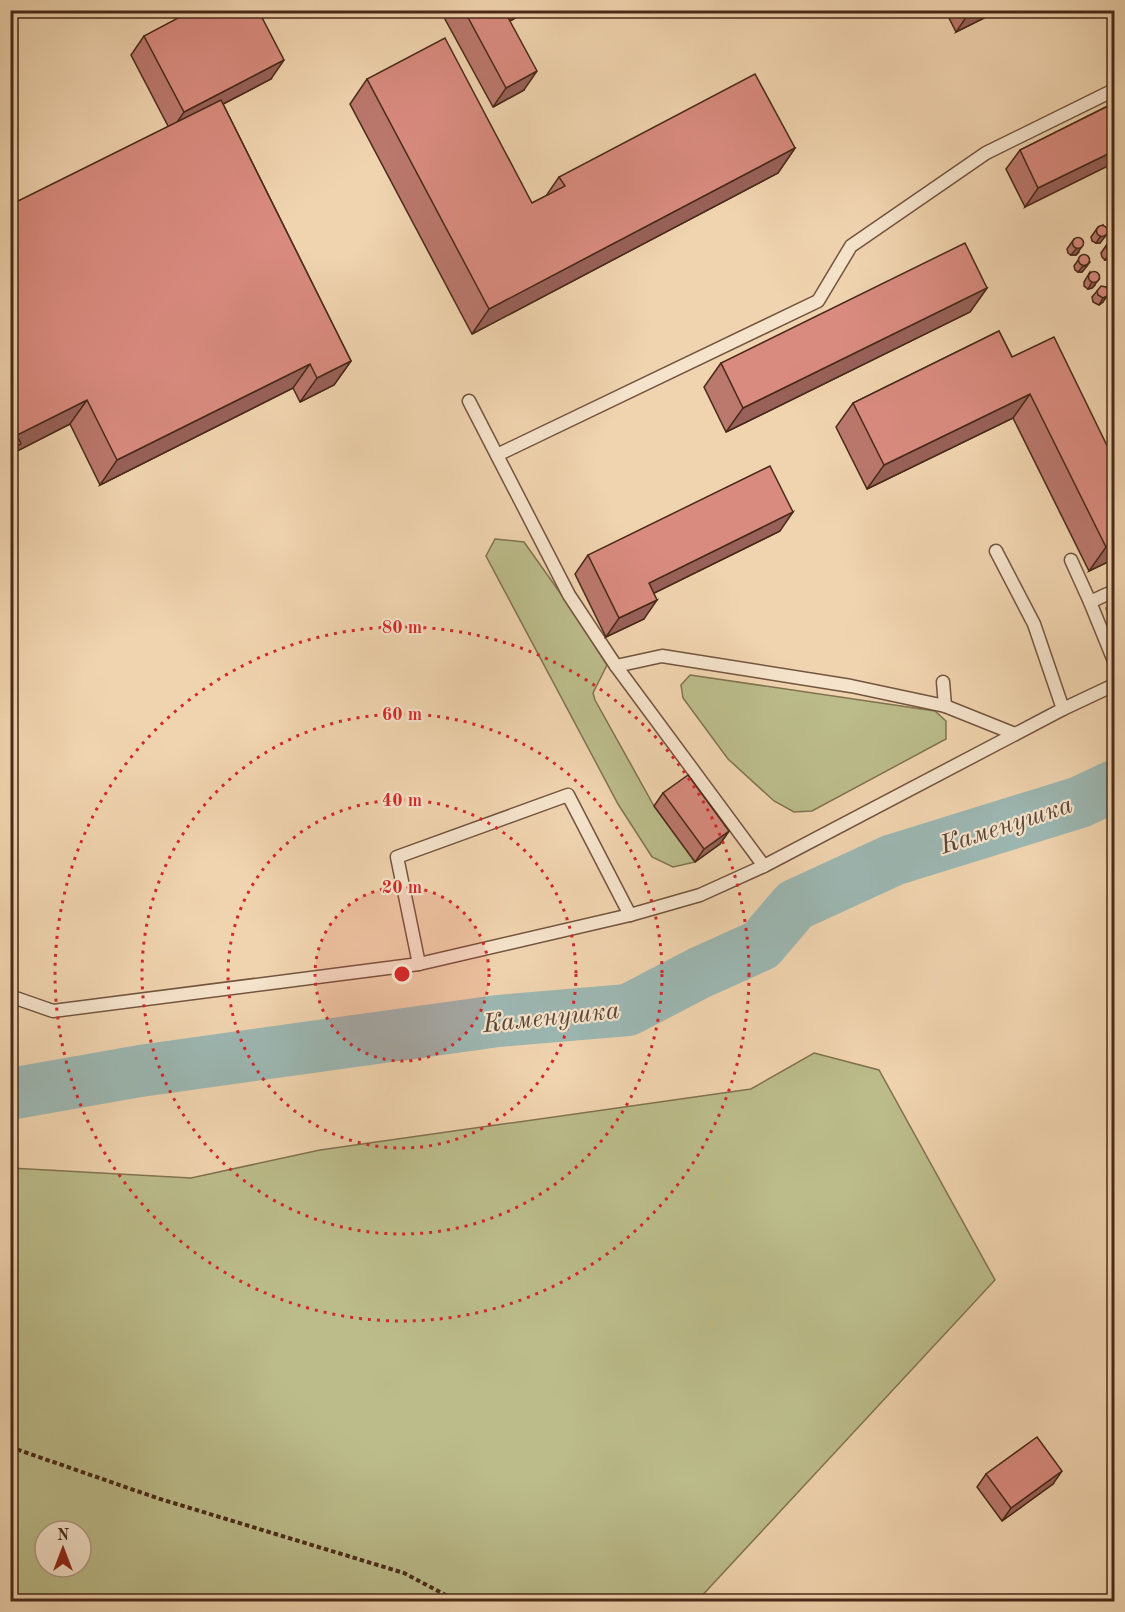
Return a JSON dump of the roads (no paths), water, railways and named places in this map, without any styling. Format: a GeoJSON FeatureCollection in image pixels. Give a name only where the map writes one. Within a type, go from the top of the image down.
{"type":"FeatureCollection","features":[{"type":"Feature","properties":{"kind":"lane"},"geometry":{"type":"LineString","coordinates":[[497,455],[818,301],[851,246],[986,153],[1114,90]]}},
{"type":"Feature","properties":{"kind":"lane"},"geometry":{"type":"LineString","coordinates":[[469,401],[569,595],[616,666],[764,866]]}},
{"type":"Feature","properties":{"kind":"lane"},"geometry":{"type":"LineString","coordinates":[[996,551],[1034,624],[1063,709]]}},
{"type":"Feature","properties":{"kind":"lane"},"geometry":{"type":"LineString","coordinates":[[1071,561],[1114,661]]}},
{"type":"Feature","properties":{"kind":"lane"},"geometry":{"type":"LineString","coordinates":[[1090,602],[1114,591]]}},
{"type":"Feature","properties":{"kind":"lane"},"geometry":{"type":"LineString","coordinates":[[616,666],[662,656],[851,686],[945,706],[1016,734]]}},
{"type":"Feature","properties":{"kind":"lane"},"geometry":{"type":"LineString","coordinates":[[943,682],[945,706]]}},
{"type":"Feature","properties":{"kind":"lane"},"geometry":{"type":"LineString","coordinates":[[10,996],[53,1011],[419,964],[630,915],[700,895],[764,866],[1063,709],[1114,685]]}},
{"type":"Feature","properties":{"kind":"lane"},"geometry":{"type":"LineString","coordinates":[[419,964],[397,857],[568,795],[630,915]]}},
{"type":"Feature","properties":{"kind":"waterway","name":"Каменушка"},"geometry":{"type":"LineString","coordinates":[[10,1094],[140,1071],[498,1021],[628,1010],[699,973],[761,945],[795,905],[893,860],[1080,802],[1114,786]]}}]}
